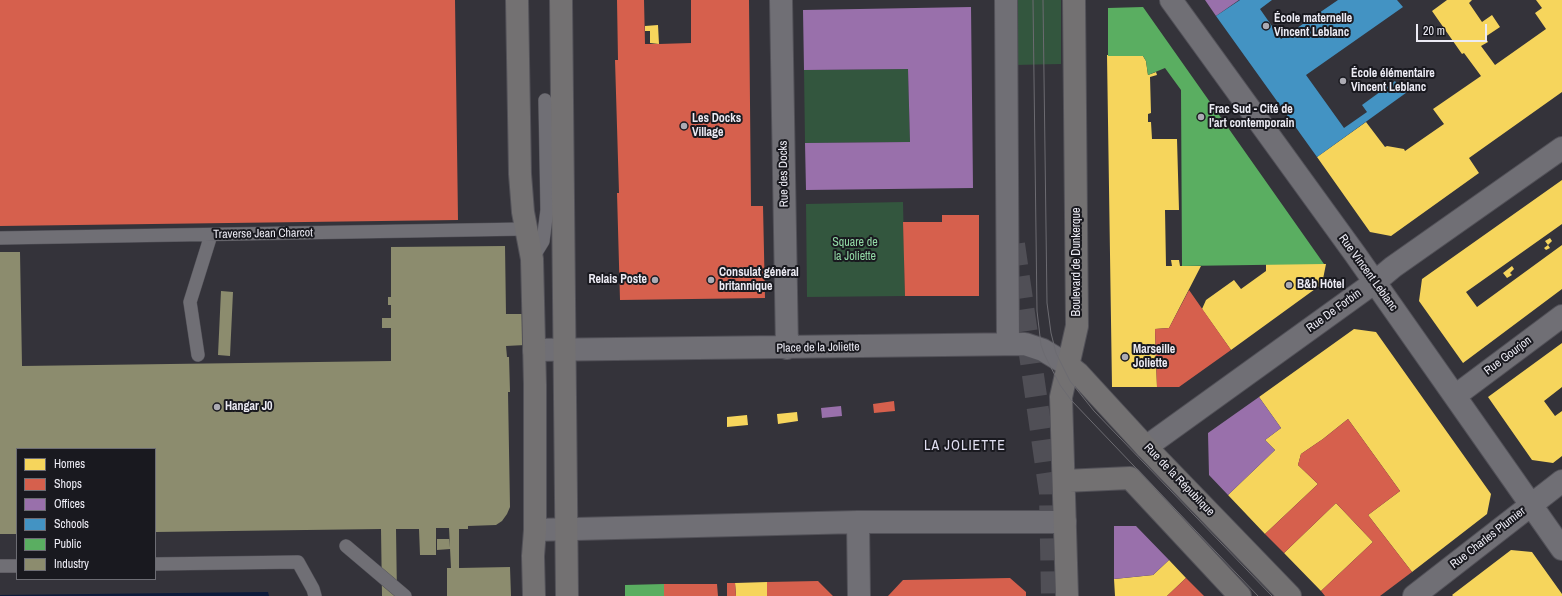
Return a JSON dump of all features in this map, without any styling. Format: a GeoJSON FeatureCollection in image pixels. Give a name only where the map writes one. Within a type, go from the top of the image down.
{"type":"FeatureCollection","features":[{"type":"Feature","properties":{"kind":"street"},"geometry":{"type":"LineString","coordinates":[[517,0],[520,174],[525,229],[532,259],[534,350],[534,596]]}},
{"type":"Feature","properties":{"kind":"street"},"geometry":{"type":"LineString","coordinates":[[560,0],[567,596]]}},
{"type":"Feature","properties":{"kind":"street","name":"Rue des Docks"},"geometry":{"type":"LineString","coordinates":[[781,0],[787,348]]}},
{"type":"Feature","properties":{"kind":"street"},"geometry":{"type":"LineString","coordinates":[[1006,0],[1008,344]]}},
{"type":"Feature","properties":{"kind":"street","name":"Boulevard de Dunkerque"},"geometry":{"type":"LineString","coordinates":[[1067,596],[1061,397],[1077,326],[1074,0]]}},
{"type":"Feature","properties":{"kind":"street","name":"Rue Vincent Leblanc"},"geometry":{"type":"LineString","coordinates":[[1171,0],[1375,282],[1562,549]]}},
{"type":"Feature","properties":{"kind":"street","name":"Rue De Forbin"},"geometry":{"type":"LineString","coordinates":[[1146,447],[1375,282],[1393,267],[1562,148]]}},
{"type":"Feature","properties":{"kind":"street","name":"Rue Gourjon"},"geometry":{"type":"LineString","coordinates":[[1455,396],[1562,316]]}},
{"type":"Feature","properties":{"kind":"street","name":"Place de la Joliette"},"geometry":{"type":"LineString","coordinates":[[534,350],[1025,344],[1038,348],[1068,365]]}},
{"type":"Feature","properties":{"kind":"street","name":"Rue de la République"},"geometry":{"type":"LineString","coordinates":[[1068,365],[1085,380],[1146,447],[1290,596]]}},
{"type":"Feature","properties":{"kind":"street"},"geometry":{"type":"LineString","coordinates":[[1064,480],[1130,478],[1240,596]]}},
{"type":"Feature","properties":{"kind":"street","name":"Rue Charles Plumier"},"geometry":{"type":"LineString","coordinates":[[1414,596],[1562,481]]}},
{"type":"Feature","properties":{"kind":"street"},"geometry":{"type":"LineString","coordinates":[[535,530],[858,522],[1065,522]]}},
{"type":"Feature","properties":{"kind":"street"},"geometry":{"type":"LineString","coordinates":[[858,522],[859,596]]}},
{"type":"Feature","properties":{"kind":"lane"},"geometry":{"type":"LineString","coordinates":[[532,259],[543,241],[547,210],[545,100]]}},
{"type":"Feature","properties":{"kind":"lane","name":"Traverse Jean Charcot"},"geometry":{"type":"LineString","coordinates":[[0,238],[525,229]]}},
{"type":"Feature","properties":{"kind":"lane"},"geometry":{"type":"LineString","coordinates":[[198,355],[190,302],[211,235]]}},
{"type":"Feature","properties":{"kind":"lane"},"geometry":{"type":"LineString","coordinates":[[346,546],[405,596]]}},
{"type":"Feature","properties":{"kind":"lane"},"geometry":{"type":"LineString","coordinates":[[156,564],[298,562],[313,589],[315,596]]}},
{"type":"Feature","properties":{"kind":"lane"},"geometry":{"type":"LineString","coordinates":[[0,566],[16,566]]}},
{"type":"Feature","properties":{"kind":"green space"},"geometry":{"type":"Polygon","coordinates":[[[1014,0],[1061,0],[1061,64],[1014,65],[1014,0]]]}},
{"type":"Feature","properties":{"kind":"green space"},"geometry":{"type":"Polygon","coordinates":[[[908,69],[910,142],[805,143],[804,70],[908,69]]]}},
{"type":"Feature","properties":{"kind":"green space","name":"Square de la Joliette"},"geometry":{"type":"Polygon","coordinates":[[[903,202],[905,296],[807,297],[806,204],[903,202]]]}},
{"type":"Feature","properties":{"kind":"water"},"geometry":{"type":"Polygon","coordinates":[[[268,592],[269,596],[0,596],[0,595],[268,592]]]}},
{"type":"Feature","properties":{"kind":"building: Homes"},"geometry":{"type":"Polygon","coordinates":[[[1447,0],[1472,0],[1469,3],[1482,22],[1492,15],[1500,27],[1485,37],[1488,42],[1481,46],[1495,65],[1546,29],[1535,13],[1542,8],[1536,0],[1562,0],[1562,92],[1469,158],[1479,173],[1391,236],[1370,232],[1317,157],[1366,122],[1385,147],[1387,146],[1404,149],[1405,151],[1444,124],[1433,109],[1481,76],[1464,53],[1462,54],[1432,11],[1447,0]]]}},
{"type":"Feature","properties":{"kind":"building: Homes"},"geometry":{"type":"Polygon","coordinates":[[[658,25],[659,44],[650,43],[650,31],[645,31],[645,26],[658,25]]]}},
{"type":"Feature","properties":{"kind":"building: Homes"},"geometry":{"type":"Polygon","coordinates":[[[1107,55],[1143,56],[1146,61],[1148,75],[1156,72],[1157,75],[1150,77],[1151,113],[1148,114],[1148,122],[1151,122],[1152,139],[1177,139],[1179,210],[1165,210],[1166,266],[1172,266],[1171,260],[1179,260],[1180,266],[1201,266],[1169,328],[1155,329],[1157,387],[1112,387],[1107,55]]]}},
{"type":"Feature","properties":{"kind":"building: Homes"},"geometry":{"type":"Polygon","coordinates":[[[1562,180],[1562,224],[1466,292],[1477,307],[1562,245],[1562,289],[1463,363],[1419,301],[1422,279],[1562,180]]]}},
{"type":"Feature","properties":{"kind":"building: Homes"},"geometry":{"type":"Polygon","coordinates":[[[1550,238],[1552,241],[1548,245],[1545,241],[1550,238]]]}},
{"type":"Feature","properties":{"kind":"building: Homes"},"geometry":{"type":"Polygon","coordinates":[[[1548,245],[1550,248],[1546,250],[1544,248],[1548,245]]]}},
{"type":"Feature","properties":{"kind":"building: Homes"},"geometry":{"type":"Polygon","coordinates":[[[1266,264],[1326,264],[1322,284],[1231,350],[1202,309],[1206,300],[1234,280],[1241,289],[1266,271],[1266,264]]]}},
{"type":"Feature","properties":{"kind":"building: Homes"},"geometry":{"type":"Polygon","coordinates":[[[1512,266],[1514,269],[1510,273],[1512,275],[1507,278],[1503,273],[1512,266]]]}},
{"type":"Feature","properties":{"kind":"building: Homes"},"geometry":{"type":"Polygon","coordinates":[[[1354,329],[1376,332],[1491,494],[1487,514],[1412,572],[1368,515],[1400,491],[1348,419],[1301,454],[1298,465],[1318,484],[1265,534],[1228,495],[1275,450],[1265,440],[1281,428],[1259,397],[1354,329]]]}},
{"type":"Feature","properties":{"kind":"building: Homes"},"geometry":{"type":"Polygon","coordinates":[[[1562,343],[1562,387],[1544,401],[1555,416],[1562,411],[1562,456],[1553,463],[1532,460],[1488,397],[1562,343]]]}},
{"type":"Feature","properties":{"kind":"building: Homes"},"geometry":{"type":"Polygon","coordinates":[[[797,412],[798,421],[778,424],[777,414],[797,412]]]}},
{"type":"Feature","properties":{"kind":"building: Homes"},"geometry":{"type":"Polygon","coordinates":[[[747,415],[748,425],[727,427],[727,417],[747,415]]]}},
{"type":"Feature","properties":{"kind":"building: Homes"},"geometry":{"type":"Polygon","coordinates":[[[1336,503],[1373,542],[1321,591],[1284,553],[1336,503]]]}},
{"type":"Feature","properties":{"kind":"building: Homes"},"geometry":{"type":"Polygon","coordinates":[[[1511,550],[1532,552],[1562,596],[1452,595],[1511,550]]]}},
{"type":"Feature","properties":{"kind":"building: Homes"},"geometry":{"type":"Polygon","coordinates":[[[1169,560],[1186,578],[1167,596],[1115,596],[1114,579],[1153,575],[1169,560]]]}},
{"type":"Feature","properties":{"kind":"building: Homes"},"geometry":{"type":"Polygon","coordinates":[[[767,582],[767,596],[736,596],[735,583],[767,582]]]}},
{"type":"Feature","properties":{"kind":"building: Shops"},"geometry":{"type":"Polygon","coordinates":[[[0,0],[455,0],[458,220],[0,226],[0,0]]]}},
{"type":"Feature","properties":{"kind":"building: Shops","name":"Les Docks Village"},"geometry":{"type":"Polygon","coordinates":[[[617,0],[644,0],[645,44],[659,44],[691,43],[691,0],[749,0],[751,206],[763,206],[765,298],[620,300],[617,193],[619,193],[615,60],[618,60],[617,0]]]}},
{"type":"Feature","properties":{"kind":"building: Shops"},"geometry":{"type":"Polygon","coordinates":[[[942,215],[979,215],[979,296],[905,296],[903,222],[942,222],[942,215]]]}},
{"type":"Feature","properties":{"kind":"building: Shops"},"geometry":{"type":"Polygon","coordinates":[[[1189,290],[1231,350],[1179,387],[1157,387],[1155,329],[1169,328],[1189,290]]]}},
{"type":"Feature","properties":{"kind":"building: Shops"},"geometry":{"type":"Polygon","coordinates":[[[894,401],[895,411],[874,413],[873,404],[894,401]]]}},
{"type":"Feature","properties":{"kind":"building: Shops"},"geometry":{"type":"Polygon","coordinates":[[[1348,419],[1400,491],[1368,515],[1412,572],[1380,596],[1325,596],[1321,591],[1373,542],[1336,503],[1284,553],[1265,534],[1318,484],[1298,465],[1301,454],[1348,419]]]}},
{"type":"Feature","properties":{"kind":"building: Shops"},"geometry":{"type":"Polygon","coordinates":[[[1010,578],[1026,592],[1026,596],[888,596],[903,580],[1010,578]]]}},
{"type":"Feature","properties":{"kind":"building: Shops"},"geometry":{"type":"Polygon","coordinates":[[[1186,578],[1204,596],[1167,596],[1186,578]]]}},
{"type":"Feature","properties":{"kind":"building: Shops"},"geometry":{"type":"Polygon","coordinates":[[[818,581],[833,596],[767,596],[767,582],[818,581]]]}},
{"type":"Feature","properties":{"kind":"building: Shops"},"geometry":{"type":"Polygon","coordinates":[[[727,583],[735,583],[736,596],[727,596],[727,583]]]}},
{"type":"Feature","properties":{"kind":"building: Shops"},"geometry":{"type":"Polygon","coordinates":[[[664,584],[717,584],[718,596],[664,596],[664,584]]]}},
{"type":"Feature","properties":{"kind":"building: Offices"},"geometry":{"type":"Polygon","coordinates":[[[1205,0],[1239,0],[1216,16],[1205,0]]]}},
{"type":"Feature","properties":{"kind":"building: Offices"},"geometry":{"type":"Polygon","coordinates":[[[971,7],[973,188],[806,190],[805,143],[910,142],[908,69],[804,70],[803,10],[971,7]]]}},
{"type":"Feature","properties":{"kind":"building: Offices"},"geometry":{"type":"Polygon","coordinates":[[[1259,397],[1281,428],[1265,440],[1275,450],[1228,495],[1209,475],[1208,433],[1259,397]]]}},
{"type":"Feature","properties":{"kind":"building: Offices"},"geometry":{"type":"Polygon","coordinates":[[[841,406],[842,416],[822,418],[821,408],[841,406]]]}},
{"type":"Feature","properties":{"kind":"building: Offices"},"geometry":{"type":"Polygon","coordinates":[[[1114,526],[1136,526],[1169,560],[1153,575],[1114,579],[1114,526]]]}},
{"type":"Feature","properties":{"kind":"building: Schools"},"geometry":{"type":"Polygon","coordinates":[[[1240,0],[1272,0],[1260,9],[1281,39],[1338,0],[1397,0],[1403,7],[1306,75],[1344,128],[1367,112],[1362,105],[1395,81],[1400,88],[1405,84],[1410,90],[1317,157],[1216,16],[1240,0]]]}},
{"type":"Feature","properties":{"kind":"building: Public","name":"Frac Sud - Cité de l'art contemporain"},"geometry":{"type":"Polygon","coordinates":[[[1143,7],[1324,264],[1182,266],[1181,90],[1165,68],[1148,75],[1146,61],[1143,56],[1108,56],[1108,8],[1143,7]]]}},
{"type":"Feature","properties":{"kind":"building: Public"},"geometry":{"type":"Polygon","coordinates":[[[664,584],[664,596],[625,596],[625,585],[664,584]]]}},
{"type":"Feature","properties":{"kind":"building: Industry"},"geometry":{"type":"Polygon","coordinates":[[[505,246],[506,314],[524,314],[525,345],[506,346],[507,357],[509,357],[510,392],[508,392],[510,507],[502,521],[496,525],[468,526],[468,529],[459,529],[459,568],[510,567],[511,596],[447,596],[447,568],[451,568],[449,528],[436,528],[436,555],[420,555],[419,529],[396,529],[397,596],[382,596],[381,529],[156,532],[156,448],[16,448],[16,534],[0,534],[0,252],[20,252],[22,366],[391,361],[391,328],[382,328],[382,318],[391,318],[391,305],[388,305],[388,297],[391,297],[391,247],[505,246]]]}},
{"type":"Feature","properties":{"kind":"building: Industry"},"geometry":{"type":"Polygon","coordinates":[[[221,291],[233,292],[230,356],[218,355],[221,291]]]}},
{"type":"Feature","properties":{"kind":"building: Industry"},"geometry":{"type":"Polygon","coordinates":[[[437,539],[450,539],[450,549],[437,550],[437,539]]]}},
{"type":"Feature","properties":{"kind":"tunnel"},"geometry":{"type":"LineString","coordinates":[[1014,244],[1050,493],[1052,596]]}},
{"type":"Feature","properties":{"kind":"tram line"},"geometry":{"type":"LineString","coordinates":[[1033,0],[1037,311],[1041,345],[1045,356],[1060,385],[1071,400],[1258,596]]}},
{"type":"Feature","properties":{"kind":"tram line"},"geometry":{"type":"LineString","coordinates":[[1043,0],[1047,303],[1051,333],[1056,353],[1070,381],[1094,411],[1272,596]]}},
{"type":"Feature","properties":{"kind":"place","name":"École maternelle Vincent Leblanc"},"geometry":{"type":"Point","coordinates":[1266,26]}},
{"type":"Feature","properties":{"kind":"place","name":"École élémentaire Vincent Leblanc"},"geometry":{"type":"Point","coordinates":[1343,81]}},
{"type":"Feature","properties":{"kind":"place","name":"Frac Sud - Cité de l'art contemporain"},"geometry":{"type":"Point","coordinates":[1201,117]}},
{"type":"Feature","properties":{"kind":"place","name":"Les Docks Village"},"geometry":{"type":"Point","coordinates":[684,126]}},
{"type":"Feature","properties":{"kind":"place","name":"Relais Poste"},"geometry":{"type":"Point","coordinates":[655,280]}},
{"type":"Feature","properties":{"kind":"place","name":"Consulat général britannique"},"geometry":{"type":"Point","coordinates":[711,280]}},
{"type":"Feature","properties":{"kind":"place","name":"B&b Hôtel"},"geometry":{"type":"Point","coordinates":[1289,285]}},
{"type":"Feature","properties":{"kind":"place","name":"Marseille Joliette"},"geometry":{"type":"Point","coordinates":[1125,357]}},
{"type":"Feature","properties":{"kind":"place","name":"Hangar J0"},"geometry":{"type":"Point","coordinates":[217,407]}},
{"type":"Feature","properties":{"kind":"district","name":"LA JOLIETTE"},"geometry":{"type":"Point","coordinates":[965,446]}}]}
